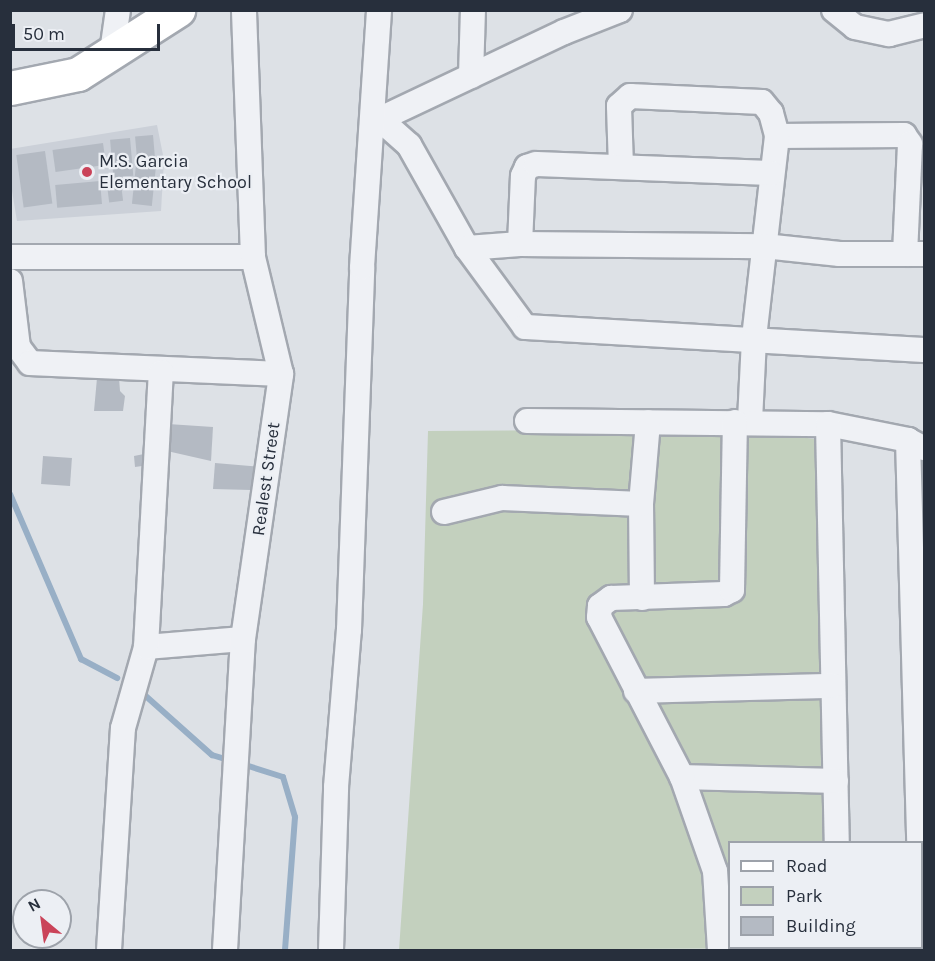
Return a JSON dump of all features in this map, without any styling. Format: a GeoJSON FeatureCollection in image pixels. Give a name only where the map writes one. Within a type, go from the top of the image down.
{"type":"FeatureCollection","features":[{"type":"Feature","properties":{"kind":"street"},"geometry":{"type":"LineString","coordinates":[[112,52],[118,10]]}},
{"type":"Feature","properties":{"kind":"street"},"geometry":{"type":"LineString","coordinates":[[10,88],[78,74],[178,10]]}},
{"type":"Feature","properties":{"kind":"street","name":"Realest Street"},"geometry":{"type":"LineString","coordinates":[[225,951],[243,639],[281,374],[253,257],[244,10]]}},
{"type":"Feature","properties":{"kind":"street"},"geometry":{"type":"LineString","coordinates":[[331,951],[336,787],[349,630],[362,267],[376,117],[379,10]]}},
{"type":"Feature","properties":{"kind":"street"},"geometry":{"type":"LineString","coordinates":[[471,76],[474,10]]}},
{"type":"Feature","properties":{"kind":"street"},"geometry":{"type":"LineString","coordinates":[[376,117],[471,76],[564,21],[620,10]]}},
{"type":"Feature","properties":{"kind":"street"},"geometry":{"type":"LineString","coordinates":[[834,10],[855,27],[889,34],[924,25]]}},
{"type":"Feature","properties":{"kind":"street"},"geometry":{"type":"LineString","coordinates":[[621,167],[619,106],[630,96],[762,102],[771,113],[777,136],[754,339],[742,422],[732,590],[642,598],[611,598],[600,606],[598,617],[682,777],[715,871],[720,951]]}},
{"type":"Feature","properties":{"kind":"street"},"geometry":{"type":"LineString","coordinates":[[376,117],[410,145],[468,248],[525,327],[924,350]]}},
{"type":"Feature","properties":{"kind":"street"},"geometry":{"type":"LineString","coordinates":[[468,248],[520,244],[764,246],[840,254],[915,254],[909,144],[904,135],[777,136]]}},
{"type":"Feature","properties":{"kind":"street"},"geometry":{"type":"LineString","coordinates":[[520,244],[527,167],[536,164],[771,173]]}},
{"type":"Feature","properties":{"kind":"street"},"geometry":{"type":"LineString","coordinates":[[10,257],[253,257]]}},
{"type":"Feature","properties":{"kind":"street"},"geometry":{"type":"LineString","coordinates":[[10,281],[18,346],[30,363],[161,372],[281,374]]}},
{"type":"Feature","properties":{"kind":"street"},"geometry":{"type":"LineString","coordinates":[[109,951],[123,728],[146,647],[161,372]]}},
{"type":"Feature","properties":{"kind":"street"},"geometry":{"type":"LineString","coordinates":[[527,421],[828,424],[916,444],[919,841]]}},
{"type":"Feature","properties":{"kind":"street"},"geometry":{"type":"LineString","coordinates":[[642,598],[641,504],[648,422]]}},
{"type":"Feature","properties":{"kind":"street"},"geometry":{"type":"LineString","coordinates":[[828,424],[837,841]]}},
{"type":"Feature","properties":{"kind":"street"},"geometry":{"type":"LineString","coordinates":[[444,512],[502,498],[641,504]]}},
{"type":"Feature","properties":{"kind":"street"},"geometry":{"type":"LineString","coordinates":[[146,647],[243,639]]}},
{"type":"Feature","properties":{"kind":"street"},"geometry":{"type":"LineString","coordinates":[[636,691],[834,686]]}},
{"type":"Feature","properties":{"kind":"street"},"geometry":{"type":"LineString","coordinates":[[682,777],[836,782]]}},
{"type":"Feature","properties":{"kind":"shaded area","name":"M.S. Garcia Elementary School"},"geometry":{"type":"Polygon","coordinates":[[[157,125],[164,160],[161,211],[17,221],[11,185],[10,149],[157,125]]]}},
{"type":"Feature","properties":{"kind":"green space"},"geometry":{"type":"Polygon","coordinates":[[[747,429],[820,440],[835,841],[728,841],[728,948],[399,950],[423,604],[428,431],[747,429]]]}},
{"type":"Feature","properties":{"kind":"building"},"geometry":{"type":"Polygon","coordinates":[[[153,135],[155,159],[137,160],[135,137],[153,135]]]}},
{"type":"Feature","properties":{"kind":"building"},"geometry":{"type":"Polygon","coordinates":[[[130,138],[133,176],[113,178],[110,140],[130,138]]]}},
{"type":"Feature","properties":{"kind":"building"},"geometry":{"type":"Polygon","coordinates":[[[103,143],[106,165],[56,172],[52,150],[103,143]]]}},
{"type":"Feature","properties":{"kind":"building"},"geometry":{"type":"Polygon","coordinates":[[[45,151],[52,203],[24,208],[16,155],[45,151]]]}},
{"type":"Feature","properties":{"kind":"building"},"geometry":{"type":"Polygon","coordinates":[[[136,165],[156,167],[152,206],[132,204],[136,165]]]}},
{"type":"Feature","properties":{"kind":"building"},"geometry":{"type":"Polygon","coordinates":[[[100,181],[102,204],[57,208],[55,185],[100,181]]]}},
{"type":"Feature","properties":{"kind":"building"},"geometry":{"type":"Polygon","coordinates":[[[121,184],[123,201],[109,203],[107,186],[121,184]]]}},
{"type":"Feature","properties":{"kind":"building"},"geometry":{"type":"Polygon","coordinates":[[[97,378],[119,378],[120,391],[125,396],[123,411],[94,411],[97,378]]]}},
{"type":"Feature","properties":{"kind":"building"},"geometry":{"type":"Polygon","coordinates":[[[168,424],[213,427],[211,461],[167,451],[168,424]]]}},
{"type":"Feature","properties":{"kind":"building"},"geometry":{"type":"Polygon","coordinates":[[[149,453],[149,465],[135,467],[134,456],[149,453]]]}},
{"type":"Feature","properties":{"kind":"building"},"geometry":{"type":"Polygon","coordinates":[[[43,456],[72,458],[70,486],[41,484],[43,456]]]}},
{"type":"Feature","properties":{"kind":"building"},"geometry":{"type":"Polygon","coordinates":[[[215,463],[261,467],[251,490],[213,489],[215,463]]]}},
{"type":"Feature","properties":{"kind":"waterway"},"geometry":{"type":"LineString","coordinates":[[10,494],[81,659],[117,678]]}},
{"type":"Feature","properties":{"kind":"waterway"},"geometry":{"type":"LineString","coordinates":[[139,690],[212,755],[232,761]]}},
{"type":"Feature","properties":{"kind":"waterway"},"geometry":{"type":"LineString","coordinates":[[242,764],[283,777],[295,817],[285,950]]}},
{"type":"Feature","properties":{"kind":"place","name":"M.S. Garcia Elementary School"},"geometry":{"type":"Point","coordinates":[87,172]}}]}
